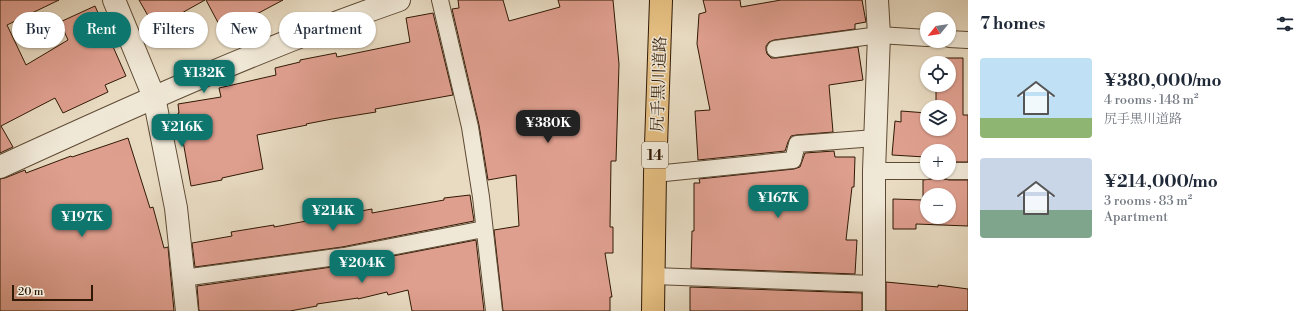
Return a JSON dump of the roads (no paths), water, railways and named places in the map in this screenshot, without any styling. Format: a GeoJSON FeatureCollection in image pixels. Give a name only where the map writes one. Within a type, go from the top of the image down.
{"type":"FeatureCollection","features":[{"type":"Feature","properties":{"kind":"main road","name":"尻手黒川道路"},"geometry":{"type":"LineString","coordinates":[[653,311],[655,174],[661,0]]}},
{"type":"Feature","properties":{"kind":"street"},"geometry":{"type":"LineString","coordinates":[[114,0],[154,97],[176,208],[187,311]]}},
{"type":"Feature","properties":{"kind":"street"},"geometry":{"type":"LineString","coordinates":[[0,167],[154,97],[222,68],[354,16],[399,0]]}},
{"type":"Feature","properties":{"kind":"street"},"geometry":{"type":"LineString","coordinates":[[874,311],[874,170],[879,35],[877,0]]}},
{"type":"Feature","properties":{"kind":"lane"},"geometry":{"type":"LineString","coordinates":[[440,0],[470,128],[482,197],[484,229],[494,311]]}},
{"type":"Feature","properties":{"kind":"lane"},"geometry":{"type":"LineString","coordinates":[[775,49],[879,35],[920,38]]}},
{"type":"Feature","properties":{"kind":"lane"},"geometry":{"type":"LineString","coordinates":[[956,39],[967,40]]}},
{"type":"Feature","properties":{"kind":"lane"},"geometry":{"type":"LineString","coordinates":[[655,174],[793,160],[797,144],[875,138]]}},
{"type":"Feature","properties":{"kind":"lane"},"geometry":{"type":"LineString","coordinates":[[874,170],[920,171]]}},
{"type":"Feature","properties":{"kind":"lane"},"geometry":{"type":"LineString","coordinates":[[956,171],[968,171]]}},
{"type":"Feature","properties":{"kind":"lane"},"geometry":{"type":"LineString","coordinates":[[184,278],[344,256],[484,229]]}},
{"type":"Feature","properties":{"kind":"lane"},"geometry":{"type":"LineString","coordinates":[[653,276],[874,284]]}}]}
